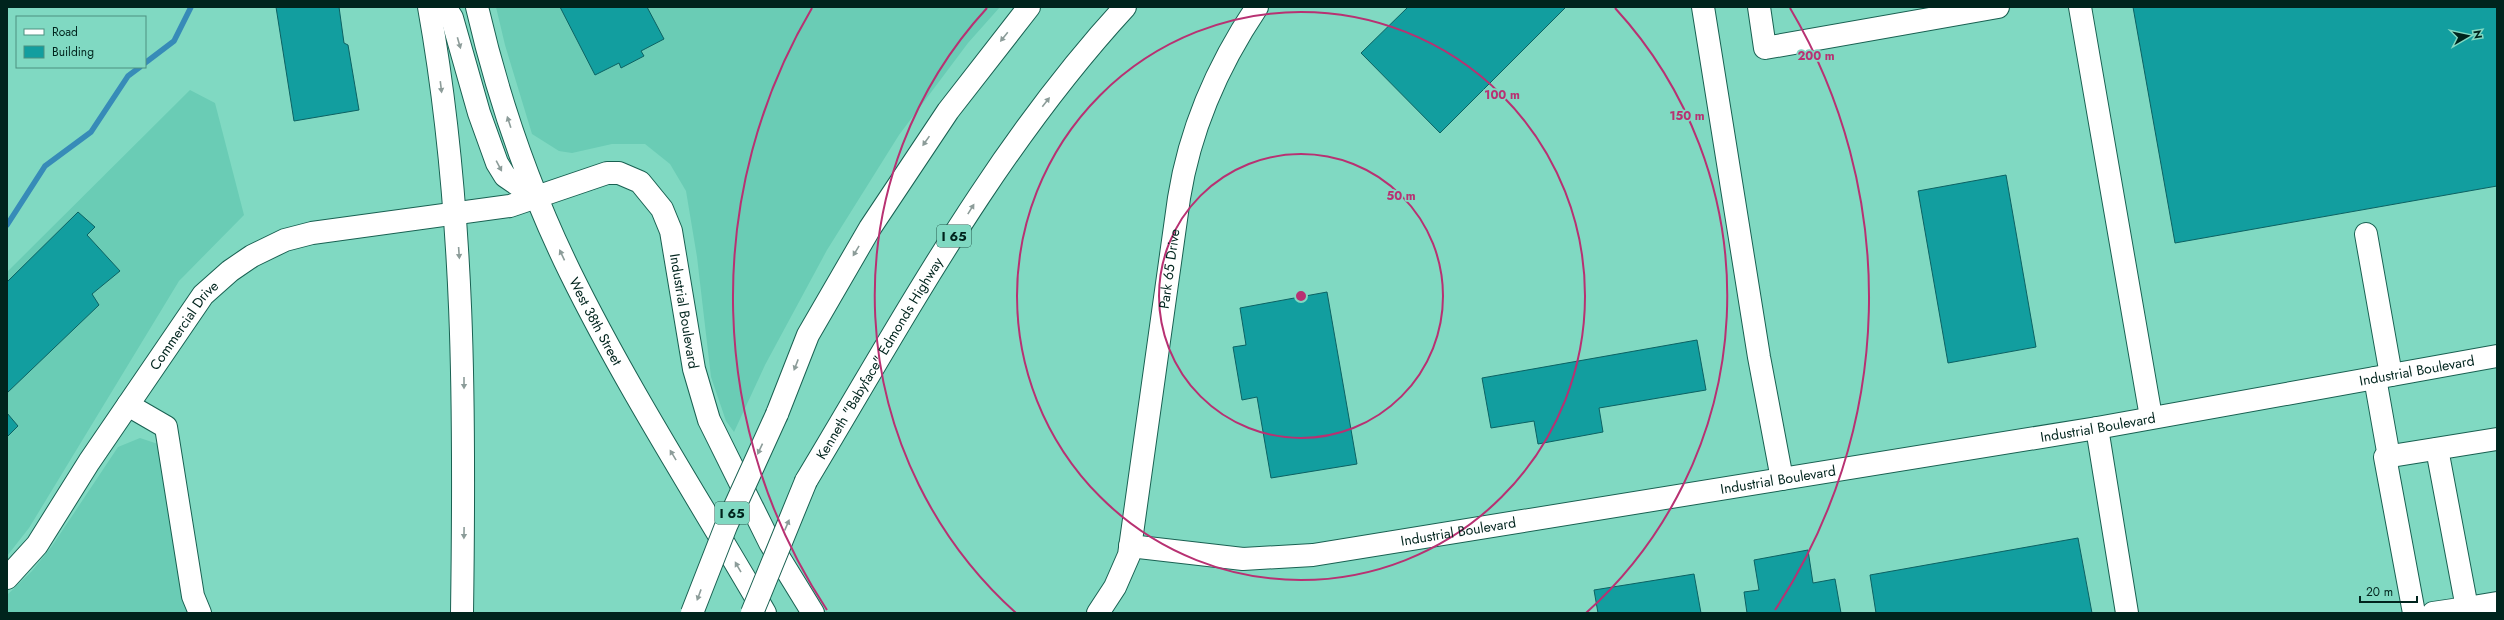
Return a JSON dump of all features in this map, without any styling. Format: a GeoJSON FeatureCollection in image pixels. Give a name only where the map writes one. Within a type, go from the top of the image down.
{"type":"FeatureCollection","features":[{"type":"Feature","properties":{"kind":"main road"},"geometry":{"type":"LineString","coordinates":[[429,7],[456,214],[463,344],[464,494],[462,613]]}},
{"type":"Feature","properties":{"kind":"main road"},"geometry":{"type":"LineString","coordinates":[[445,7],[452,18],[479,113],[498,163],[505,176],[537,198]]}},
{"type":"Feature","properties":{"kind":"main road","name":"West 38th Street"},"geometry":{"type":"LineString","coordinates":[[477,7],[502,101],[537,198],[570,273],[616,359],[765,613]]}},
{"type":"Feature","properties":{"kind":"main road","name":"I 65"},"geometry":{"type":"LineString","coordinates":[[692,613],[726,526],[777,414],[808,335],[870,228],[948,111],[1029,7]]}},
{"type":"Feature","properties":{"kind":"main road","name":"Kenneth \"Babyface\" Edmonds Highway"},"geometry":{"type":"LineString","coordinates":[[752,613],[806,481],[918,292],[987,184],[1038,112],[1125,7]]}},
{"type":"Feature","properties":{"kind":"main road","name":"Park 65 Drive"},"geometry":{"type":"LineString","coordinates":[[1130,546],[1182,180],[1191,145],[1209,94],[1232,46],[1257,7]]}},
{"type":"Feature","properties":{"kind":"main road"},"geometry":{"type":"LineString","coordinates":[[1702,7],[1759,357],[1782,479]]}},
{"type":"Feature","properties":{"kind":"main road"},"geometry":{"type":"LineString","coordinates":[[1759,7],[1765,48],[1998,7]]}},
{"type":"Feature","properties":{"kind":"main road"},"geometry":{"type":"LineString","coordinates":[[2080,7],[2152,418]]}},
{"type":"Feature","properties":{"kind":"main road","name":"Industrial Boulevard"},"geometry":{"type":"LineString","coordinates":[[456,214],[510,206],[537,198],[593,176],[619,174],[640,182],[662,209],[672,236],[694,369],[709,420],[770,543],[813,613]]}},
{"type":"Feature","properties":{"kind":"main road","name":"Commercial Drive"},"geometry":{"type":"LineString","coordinates":[[7,578],[37,545],[89,462],[203,295],[230,271],[252,256],[285,240],[312,233],[456,214]]}},
{"type":"Feature","properties":{"kind":"main road"},"geometry":{"type":"LineString","coordinates":[[2366,234],[2383,376],[2389,457]]}},
{"type":"Feature","properties":{"kind":"main road","name":"Industrial Boulevard"},"geometry":{"type":"LineString","coordinates":[[1130,546],[1225,558],[1294,558],[2097,428],[2497,356]]}},
{"type":"Feature","properties":{"kind":"main road"},"geometry":{"type":"LineString","coordinates":[[128,405],[166,426],[192,596],[200,613]]}},
{"type":"Feature","properties":{"kind":"main road"},"geometry":{"type":"LineString","coordinates":[[2097,428],[2127,613]]}},
{"type":"Feature","properties":{"kind":"main road"},"geometry":{"type":"LineString","coordinates":[[2414,613],[2386,457],[2497,440]]}},
{"type":"Feature","properties":{"kind":"main road"},"geometry":{"type":"LineString","coordinates":[[2437,449],[2467,608]]}},
{"type":"Feature","properties":{"kind":"main road"},"geometry":{"type":"LineString","coordinates":[[1098,613],[1115,587],[1130,546]]}},
{"type":"Feature","properties":{"kind":"main road"},"geometry":{"type":"LineString","coordinates":[[2433,613],[2497,603]]}},
{"type":"Feature","properties":{"kind":"shaded area"},"geometry":{"type":"Polygon","coordinates":[[[496,7],[1000,7],[968,43],[899,135],[827,250],[765,365],[734,432],[726,421],[711,377],[697,257],[686,191],[670,164],[645,144],[612,144],[572,153],[559,151],[532,134],[505,45],[496,7]]]}},
{"type":"Feature","properties":{"kind":"shaded area"},"geometry":{"type":"Polygon","coordinates":[[[190,90],[215,103],[244,215],[179,281],[29,528],[7,556],[7,272],[190,90]]]}},
{"type":"Feature","properties":{"kind":"shaded area"},"geometry":{"type":"Polygon","coordinates":[[[140,438],[158,444],[191,613],[7,613],[7,595],[32,571],[52,546],[118,447],[140,438]]]}},
{"type":"Feature","properties":{"kind":"building"},"geometry":{"type":"Polygon","coordinates":[[[276,7],[339,7],[344,43],[348,45],[359,110],[294,121],[276,7]]]}},
{"type":"Feature","properties":{"kind":"building"},"geometry":{"type":"Polygon","coordinates":[[[560,7],[647,7],[664,39],[641,51],[644,56],[621,68],[619,63],[595,75],[560,7]]]}},
{"type":"Feature","properties":{"kind":"building"},"geometry":{"type":"Polygon","coordinates":[[[1408,7],[1566,7],[1440,133],[1361,53],[1408,7]]]}},
{"type":"Feature","properties":{"kind":"building"},"geometry":{"type":"Polygon","coordinates":[[[2133,7],[2497,7],[2497,186],[2175,243],[2133,7]]]}},
{"type":"Feature","properties":{"kind":"building"},"geometry":{"type":"Polygon","coordinates":[[[2006,175],[2036,347],[1948,363],[1918,191],[2006,175]]]}},
{"type":"Feature","properties":{"kind":"building"},"geometry":{"type":"Polygon","coordinates":[[[78,212],[95,227],[87,235],[120,271],[92,294],[99,305],[7,393],[7,282],[78,212]]]}},
{"type":"Feature","properties":{"kind":"building"},"geometry":{"type":"Polygon","coordinates":[[[1327,292],[1357,464],[1271,478],[1257,397],[1242,400],[1233,347],[1246,345],[1240,308],[1327,292]]]}},
{"type":"Feature","properties":{"kind":"building"},"geometry":{"type":"Polygon","coordinates":[[[1697,340],[1706,390],[1599,408],[1603,432],[1538,444],[1534,421],[1491,428],[1482,378],[1697,340]]]}},
{"type":"Feature","properties":{"kind":"building"},"geometry":{"type":"Polygon","coordinates":[[[7,413],[18,426],[7,437],[7,413]]]}},
{"type":"Feature","properties":{"kind":"building"},"geometry":{"type":"Polygon","coordinates":[[[2078,538],[2092,613],[1876,613],[1870,575],[2078,538]]]}},
{"type":"Feature","properties":{"kind":"building"},"geometry":{"type":"Polygon","coordinates":[[[1808,550],[1813,583],[1835,579],[1841,613],[1747,613],[1744,592],[1759,590],[1754,560],[1808,550]]]}},
{"type":"Feature","properties":{"kind":"building"},"geometry":{"type":"Polygon","coordinates":[[[1694,574],[1701,613],[1598,613],[1594,590],[1694,574]]]}},
{"type":"Feature","properties":{"kind":"waterway"},"geometry":{"type":"LineString","coordinates":[[146,62],[174,41],[191,7]]}},
{"type":"Feature","properties":{"kind":"waterway"},"geometry":{"type":"LineString","coordinates":[[7,225],[45,166],[91,132],[128,76],[139,68]]}}]}
